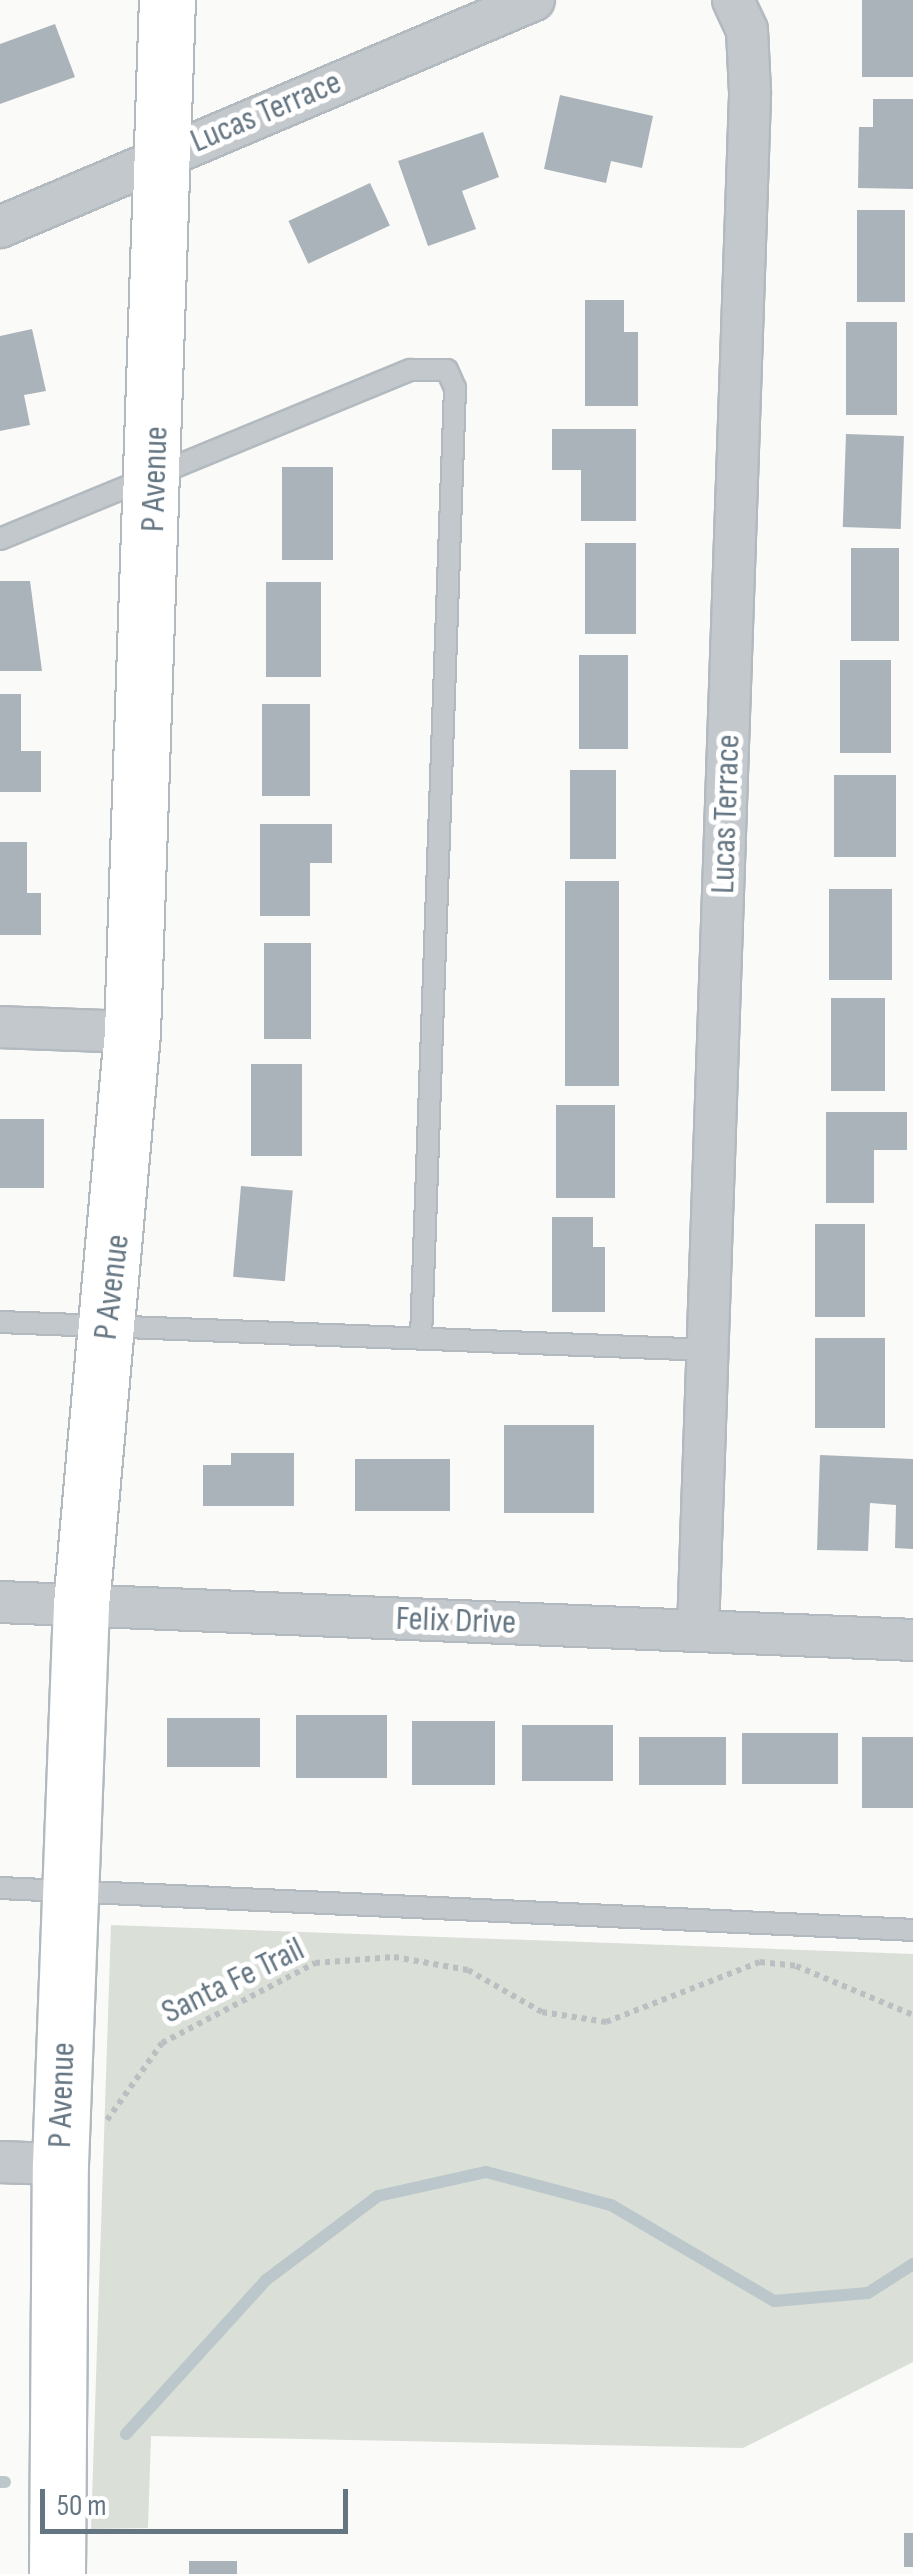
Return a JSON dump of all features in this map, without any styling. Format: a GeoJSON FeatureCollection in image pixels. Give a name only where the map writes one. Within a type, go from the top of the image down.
{"type":"FeatureCollection","features":[{"type":"Feature","properties":{"kind":"street","name":"P Avenue"},"geometry":{"type":"LineString","coordinates":[[57,2574],[60,2142],[81,1605],[132,1032],[168,153],[167,0]]}},
{"type":"Feature","properties":{"kind":"street","name":"Lucas Terrace"},"geometry":{"type":"LineString","coordinates":[[0,228],[168,153],[534,0]]}},
{"type":"Feature","properties":{"kind":"street","name":"Lucas Terrace"},"geometry":{"type":"LineString","coordinates":[[698,1631],[750,92],[747,30],[733,0]]}},
{"type":"Feature","properties":{"kind":"street"},"geometry":{"type":"LineString","coordinates":[[0,1026],[132,1032]]}},
{"type":"Feature","properties":{"kind":"street","name":"Felix Drive"},"geometry":{"type":"LineString","coordinates":[[0,1602],[913,1640]]}},
{"type":"Feature","properties":{"kind":"street"},"geometry":{"type":"LineString","coordinates":[[0,2162],[60,2142]]}},
{"type":"Feature","properties":{"kind":"lane"},"geometry":{"type":"LineString","coordinates":[[0,539],[155,470],[411,370],[448,370],[456,388],[422,1337]]}},
{"type":"Feature","properties":{"kind":"lane"},"geometry":{"type":"LineString","coordinates":[[0,1322],[708,1350]]}},
{"type":"Feature","properties":{"kind":"lane"},"geometry":{"type":"LineString","coordinates":[[0,1888],[913,1930]]}},
{"type":"Feature","properties":{"kind":"path","name":"Santa Fe Trail"},"geometry":{"type":"LineString","coordinates":[[60,2142],[113,2120],[162,2043],[315,1963],[394,1958],[468,1970],[542,2012],[606,2022],[760,1962],[796,1966],[913,2015]]}},
{"type":"Feature","properties":{"kind":"shaded area"},"geometry":{"type":"Polygon","coordinates":[[[111,1925],[913,1954],[913,2362],[743,2448],[151,2436],[148,2528],[91,2529],[111,1925]]]}},
{"type":"Feature","properties":{"kind":"building"},"geometry":{"type":"Polygon","coordinates":[[[862,0],[913,0],[913,77],[862,77],[862,0]]]}},
{"type":"Feature","properties":{"kind":"building"},"geometry":{"type":"Polygon","coordinates":[[[55,24],[75,77],[0,104],[0,44],[55,24]]]}},
{"type":"Feature","properties":{"kind":"building"},"geometry":{"type":"Polygon","coordinates":[[[560,95],[653,116],[642,168],[611,161],[606,183],[544,169],[560,95]]]}},
{"type":"Feature","properties":{"kind":"building"},"geometry":{"type":"Polygon","coordinates":[[[873,99],[913,99],[913,189],[858,188],[859,127],[873,127],[873,99]]]}},
{"type":"Feature","properties":{"kind":"building"},"geometry":{"type":"Polygon","coordinates":[[[483,132],[499,177],[462,191],[476,229],[428,246],[398,161],[483,132]]]}},
{"type":"Feature","properties":{"kind":"building"},"geometry":{"type":"Polygon","coordinates":[[[370,183],[390,226],[308,264],[288,221],[370,183]]]}},
{"type":"Feature","properties":{"kind":"building"},"geometry":{"type":"Polygon","coordinates":[[[857,210],[905,210],[905,302],[857,302],[857,210]]]}},
{"type":"Feature","properties":{"kind":"building"},"geometry":{"type":"Polygon","coordinates":[[[585,300],[624,300],[624,332],[638,332],[638,406],[585,406],[585,300]]]}},
{"type":"Feature","properties":{"kind":"building"},"geometry":{"type":"Polygon","coordinates":[[[846,322],[897,322],[897,415],[846,415],[846,322]]]}},
{"type":"Feature","properties":{"kind":"building"},"geometry":{"type":"Polygon","coordinates":[[[32,329],[46,391],[24,395],[30,425],[0,431],[0,336],[32,329]]]}},
{"type":"Feature","properties":{"kind":"building"},"geometry":{"type":"Polygon","coordinates":[[[552,429],[636,429],[636,521],[581,521],[581,470],[552,470],[552,429]]]}},
{"type":"Feature","properties":{"kind":"building"},"geometry":{"type":"Polygon","coordinates":[[[846,434],[904,436],[901,529],[843,527],[846,434]]]}},
{"type":"Feature","properties":{"kind":"building"},"geometry":{"type":"Polygon","coordinates":[[[282,467],[333,467],[333,560],[282,560],[282,467]]]}},
{"type":"Feature","properties":{"kind":"building"},"geometry":{"type":"Polygon","coordinates":[[[585,543],[636,543],[636,634],[585,634],[585,543]]]}},
{"type":"Feature","properties":{"kind":"building"},"geometry":{"type":"Polygon","coordinates":[[[851,548],[899,548],[899,641],[851,641],[851,548]]]}},
{"type":"Feature","properties":{"kind":"building"},"geometry":{"type":"Polygon","coordinates":[[[0,581],[30,581],[42,671],[0,671],[0,581]]]}},
{"type":"Feature","properties":{"kind":"building"},"geometry":{"type":"Polygon","coordinates":[[[266,582],[321,582],[321,677],[266,677],[266,582]]]}},
{"type":"Feature","properties":{"kind":"building"},"geometry":{"type":"Polygon","coordinates":[[[579,655],[628,655],[628,749],[579,749],[579,655]]]}},
{"type":"Feature","properties":{"kind":"building"},"geometry":{"type":"Polygon","coordinates":[[[840,660],[891,660],[891,753],[840,753],[840,660]]]}},
{"type":"Feature","properties":{"kind":"building"},"geometry":{"type":"Polygon","coordinates":[[[0,694],[21,694],[21,751],[41,751],[41,792],[0,792],[0,694]]]}},
{"type":"Feature","properties":{"kind":"building"},"geometry":{"type":"Polygon","coordinates":[[[262,704],[310,704],[310,796],[262,796],[262,704]]]}},
{"type":"Feature","properties":{"kind":"building"},"geometry":{"type":"Polygon","coordinates":[[[570,770],[616,770],[616,859],[570,859],[570,770]]]}},
{"type":"Feature","properties":{"kind":"building"},"geometry":{"type":"Polygon","coordinates":[[[834,775],[896,775],[896,857],[834,857],[834,775]]]}},
{"type":"Feature","properties":{"kind":"building"},"geometry":{"type":"Polygon","coordinates":[[[260,824],[332,824],[332,863],[310,863],[310,916],[260,916],[260,824]]]}},
{"type":"Feature","properties":{"kind":"building"},"geometry":{"type":"Polygon","coordinates":[[[0,842],[27,842],[27,893],[41,893],[41,935],[0,935],[0,842]]]}},
{"type":"Feature","properties":{"kind":"building"},"geometry":{"type":"Polygon","coordinates":[[[565,881],[619,881],[619,1086],[565,1086],[565,881]]]}},
{"type":"Feature","properties":{"kind":"building"},"geometry":{"type":"Polygon","coordinates":[[[829,889],[892,889],[892,980],[829,980],[829,889]]]}},
{"type":"Feature","properties":{"kind":"building"},"geometry":{"type":"Polygon","coordinates":[[[264,943],[311,943],[311,1039],[264,1039],[264,943]]]}},
{"type":"Feature","properties":{"kind":"building"},"geometry":{"type":"Polygon","coordinates":[[[831,998],[885,998],[885,1091],[831,1091],[831,998]]]}},
{"type":"Feature","properties":{"kind":"building"},"geometry":{"type":"Polygon","coordinates":[[[251,1064],[302,1064],[302,1156],[251,1156],[251,1064]]]}},
{"type":"Feature","properties":{"kind":"building"},"geometry":{"type":"Polygon","coordinates":[[[556,1105],[615,1105],[615,1198],[556,1198],[556,1105]]]}},
{"type":"Feature","properties":{"kind":"building"},"geometry":{"type":"Polygon","coordinates":[[[826,1112],[907,1112],[907,1150],[874,1150],[874,1203],[826,1203],[826,1112]]]}},
{"type":"Feature","properties":{"kind":"building"},"geometry":{"type":"Polygon","coordinates":[[[0,1119],[44,1119],[44,1188],[0,1188],[0,1119]]]}},
{"type":"Feature","properties":{"kind":"building"},"geometry":{"type":"Polygon","coordinates":[[[241,1186],[293,1191],[285,1281],[233,1277],[241,1186]]]}},
{"type":"Feature","properties":{"kind":"building"},"geometry":{"type":"Polygon","coordinates":[[[552,1217],[593,1217],[593,1247],[605,1247],[605,1312],[552,1312],[552,1217]]]}},
{"type":"Feature","properties":{"kind":"building"},"geometry":{"type":"Polygon","coordinates":[[[815,1224],[865,1224],[865,1317],[815,1317],[815,1224]]]}},
{"type":"Feature","properties":{"kind":"building"},"geometry":{"type":"Polygon","coordinates":[[[815,1338],[885,1338],[885,1428],[815,1428],[815,1338]]]}},
{"type":"Feature","properties":{"kind":"building"},"geometry":{"type":"Polygon","coordinates":[[[504,1425],[594,1425],[594,1513],[504,1513],[504,1425]]]}},
{"type":"Feature","properties":{"kind":"building"},"geometry":{"type":"Polygon","coordinates":[[[231,1453],[294,1453],[294,1506],[203,1506],[203,1465],[231,1465],[231,1453]]]}},
{"type":"Feature","properties":{"kind":"building"},"geometry":{"type":"Polygon","coordinates":[[[820,1455],[913,1459],[913,1549],[895,1548],[896,1505],[870,1503],[868,1551],[817,1550],[820,1455]]]}},
{"type":"Feature","properties":{"kind":"building"},"geometry":{"type":"Polygon","coordinates":[[[355,1459],[450,1459],[450,1511],[355,1511],[355,1459]]]}},
{"type":"Feature","properties":{"kind":"building"},"geometry":{"type":"Polygon","coordinates":[[[296,1715],[387,1715],[387,1778],[296,1778],[296,1715]]]}},
{"type":"Feature","properties":{"kind":"building"},"geometry":{"type":"Polygon","coordinates":[[[167,1718],[260,1718],[260,1767],[167,1767],[167,1718]]]}},
{"type":"Feature","properties":{"kind":"building"},"geometry":{"type":"Polygon","coordinates":[[[412,1721],[495,1721],[495,1785],[412,1785],[412,1721]]]}},
{"type":"Feature","properties":{"kind":"building"},"geometry":{"type":"Polygon","coordinates":[[[522,1725],[613,1725],[613,1781],[522,1781],[522,1725]]]}},
{"type":"Feature","properties":{"kind":"building"},"geometry":{"type":"Polygon","coordinates":[[[742,1733],[838,1733],[838,1784],[742,1784],[742,1733]]]}},
{"type":"Feature","properties":{"kind":"building"},"geometry":{"type":"Polygon","coordinates":[[[639,1737],[726,1737],[726,1785],[639,1785],[639,1737]]]}},
{"type":"Feature","properties":{"kind":"building"},"geometry":{"type":"Polygon","coordinates":[[[862,1737],[913,1737],[913,1808],[862,1808],[862,1737]]]}},
{"type":"Feature","properties":{"kind":"building"},"geometry":{"type":"Polygon","coordinates":[[[904,2533],[913,2533],[913,2567],[904,2567],[904,2533]]]}},
{"type":"Feature","properties":{"kind":"building"},"geometry":{"type":"Polygon","coordinates":[[[189,2561],[237,2561],[237,2574],[189,2574],[189,2561]]]}},
{"type":"Feature","properties":{"kind":"waterway"},"geometry":{"type":"LineString","coordinates":[[126,2434],[266,2280],[378,2196],[486,2172],[611,2205],[774,2301],[868,2293],[913,2264]]}},
{"type":"Feature","properties":{"kind":"waterway"},"geometry":{"type":"LineString","coordinates":[[0,2482],[5,2482]]}}]}
